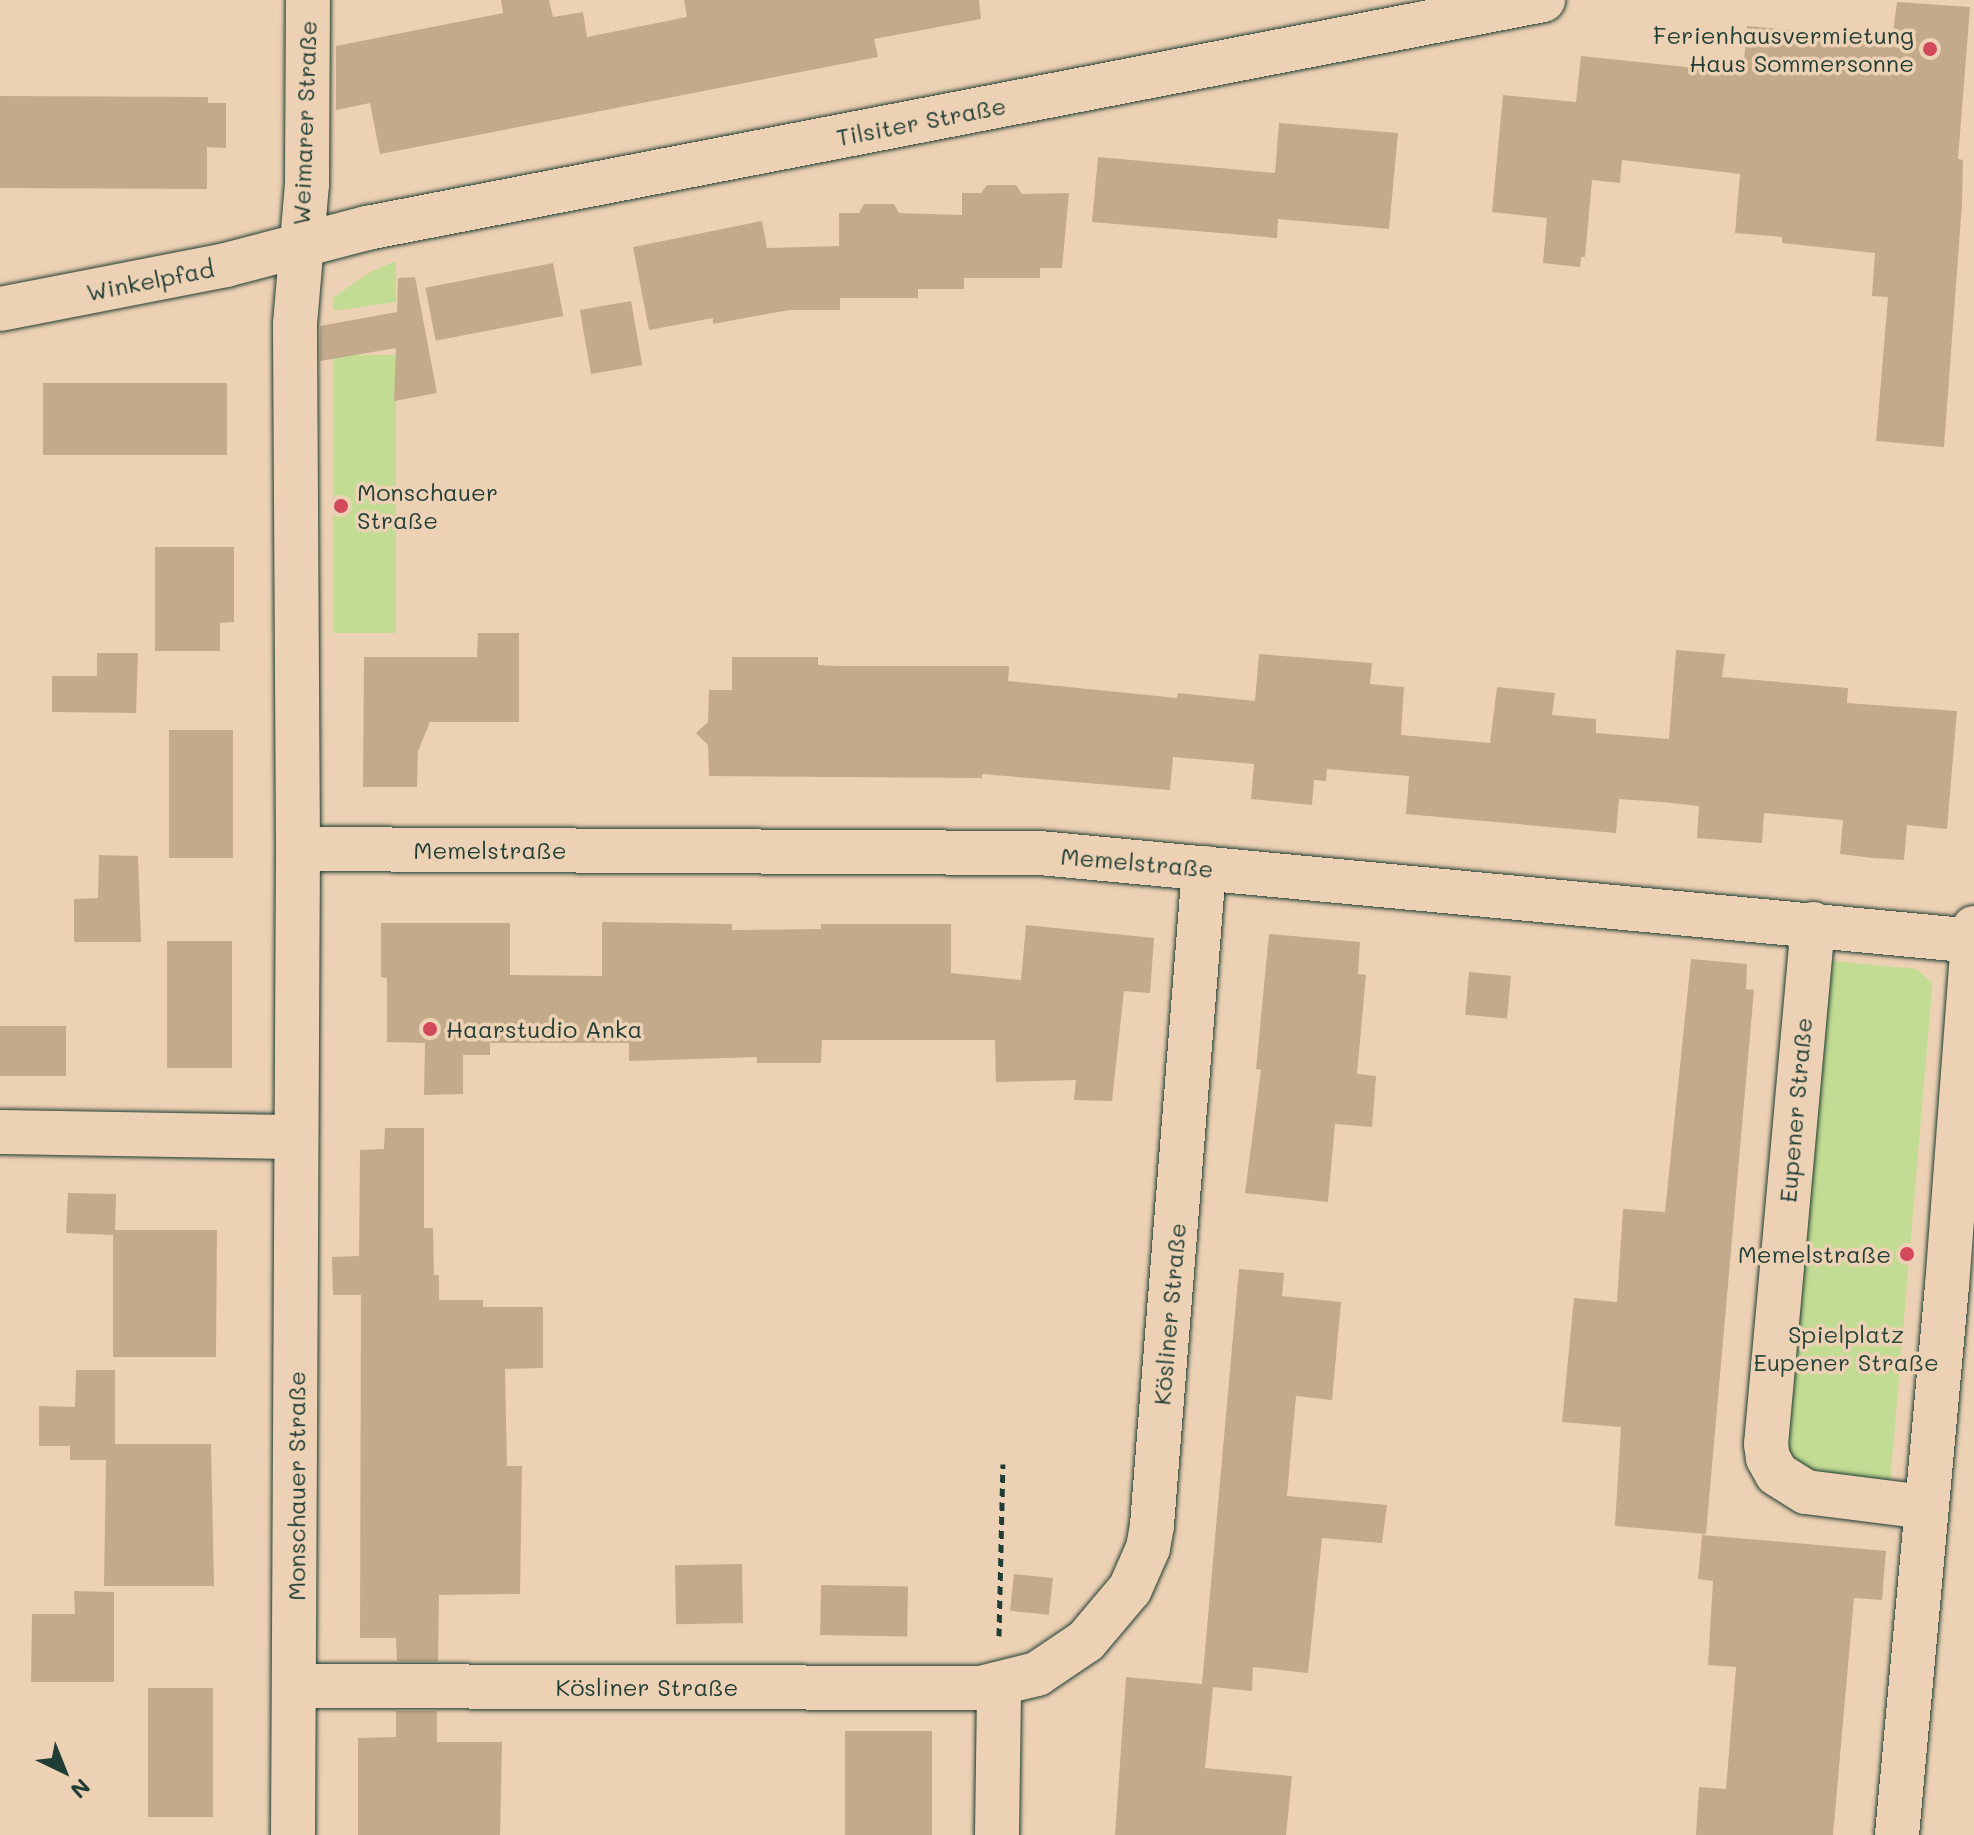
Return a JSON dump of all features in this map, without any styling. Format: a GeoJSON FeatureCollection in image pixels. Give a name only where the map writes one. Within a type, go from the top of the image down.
{"type":"FeatureCollection","features":[{"type":"Feature","properties":{"kind":"street","name":"Weimarer Straße"},"geometry":{"type":"LineString","coordinates":[[300,246],[307,184],[308,0]]}},
{"type":"Feature","properties":{"kind":"street","name":"Tilsiter Straße"},"geometry":{"type":"LineString","coordinates":[[300,246],[367,228],[1543,0]]}},
{"type":"Feature","properties":{"kind":"street","name":"Winkelpfad"},"geometry":{"type":"LineString","coordinates":[[0,309],[226,265],[300,246]]}},
{"type":"Feature","properties":{"kind":"street","name":"Monschauer Straße"},"geometry":{"type":"LineString","coordinates":[[293,1835],[298,849],[295,324],[300,246]]}},
{"type":"Feature","properties":{"kind":"street","name":"Memelstraße"},"geometry":{"type":"LineString","coordinates":[[298,849],[1001,852],[1974,936]]}},
{"type":"Feature","properties":{"kind":"street","name":"Kösliner Straße"},"geometry":{"type":"LineString","coordinates":[[296,1686],[999,1685],[1037,1674],[1086,1641],[1130,1589],[1148,1548],[1204,868]]}},
{"type":"Feature","properties":{"kind":"street","name":"Eupener Straße"},"geometry":{"type":"LineString","coordinates":[[1813,924],[1766,1444],[1768,1458],[1777,1474],[1806,1492],[1925,1507]]}},
{"type":"Feature","properties":{"kind":"street"},"geometry":{"type":"LineString","coordinates":[[1897,1835],[1925,1507],[1960,1286],[1974,936]]}},
{"type":"Feature","properties":{"kind":"street"},"geometry":{"type":"LineString","coordinates":[[0,1132],[296,1137]]}},
{"type":"Feature","properties":{"kind":"street"},"geometry":{"type":"LineString","coordinates":[[997,1835],[999,1685]]}},
{"type":"Feature","properties":{"kind":"path"},"geometry":{"type":"LineString","coordinates":[[999,1685],[1003,1464]]}},
{"type":"Feature","properties":{"kind":"green space"},"geometry":{"type":"Polygon","coordinates":[[[396,261],[396,302],[333,311],[333,298],[370,272],[396,261]]]}},
{"type":"Feature","properties":{"kind":"green space"},"geometry":{"type":"Polygon","coordinates":[[[333,355],[396,355],[396,633],[333,633],[333,355]]]}},
{"type":"Feature","properties":{"kind":"green space","name":"Spielplatz Eupener Straße"},"geometry":{"type":"Polygon","coordinates":[[[1823,960],[1916,969],[1931,982],[1932,989],[1890,1483],[1814,1475],[1790,1457],[1783,1424],[1823,960]]]}},
{"type":"Feature","properties":{"kind":"building"},"geometry":{"type":"Polygon","coordinates":[[[501,0],[549,0],[553,17],[583,12],[587,37],[687,17],[684,0],[979,0],[981,19],[874,39],[878,57],[380,154],[370,103],[336,110],[336,46],[503,13],[501,0]]]}},
{"type":"Feature","properties":{"kind":"building"},"geometry":{"type":"Polygon","coordinates":[[[1897,2],[1970,7],[1958,159],[1963,160],[1962,204],[1944,447],[1876,441],[1888,297],[1872,296],[1875,253],[1782,243],[1782,237],[1735,233],[1740,174],[1622,160],[1620,183],[1592,180],[1585,257],[1581,257],[1580,267],[1543,263],[1547,218],[1492,212],[1503,95],[1576,102],[1581,56],[1743,73],[1747,26],[1892,39],[1897,2]]]}},
{"type":"Feature","properties":{"kind":"building"},"geometry":{"type":"Polygon","coordinates":[[[0,96],[208,97],[208,103],[226,103],[226,148],[207,147],[207,189],[0,188],[0,96]]]}},
{"type":"Feature","properties":{"kind":"building"},"geometry":{"type":"Polygon","coordinates":[[[1279,123],[1398,133],[1389,229],[1278,219],[1277,238],[1092,222],[1098,157],[1275,173],[1279,123]]]}},
{"type":"Feature","properties":{"kind":"building"},"geometry":{"type":"Polygon","coordinates":[[[987,185],[1016,185],[1022,194],[1069,193],[1062,268],[1040,268],[1040,278],[964,278],[964,289],[918,289],[918,298],[840,298],[840,310],[789,310],[713,324],[713,318],[649,330],[633,247],[762,221],[767,248],[839,246],[839,213],[859,213],[864,204],[894,204],[899,213],[962,215],[962,193],[981,193],[987,185]]]}},
{"type":"Feature","properties":{"kind":"building"},"geometry":{"type":"Polygon","coordinates":[[[553,263],[563,316],[436,341],[425,288],[553,263]]]}},
{"type":"Feature","properties":{"kind":"building"},"geometry":{"type":"Polygon","coordinates":[[[415,277],[437,393],[394,401],[396,348],[320,361],[320,326],[397,312],[398,278],[415,277]]]}},
{"type":"Feature","properties":{"kind":"building"},"geometry":{"type":"Polygon","coordinates":[[[631,301],[642,365],[591,374],[580,310],[631,301]]]}},
{"type":"Feature","properties":{"kind":"building"},"geometry":{"type":"Polygon","coordinates":[[[43,383],[227,383],[227,455],[43,455],[43,383]]]}},
{"type":"Feature","properties":{"kind":"building"},"geometry":{"type":"Polygon","coordinates":[[[155,547],[234,547],[234,622],[220,623],[220,651],[155,651],[155,547]]]}},
{"type":"Feature","properties":{"kind":"building"},"geometry":{"type":"Polygon","coordinates":[[[478,633],[519,633],[519,722],[430,722],[418,751],[417,787],[363,787],[364,657],[477,657],[478,633]]]}},
{"type":"Feature","properties":{"kind":"building"},"geometry":{"type":"Polygon","coordinates":[[[1676,650],[1725,654],[1722,677],[1848,688],[1847,703],[1957,711],[1947,829],[1907,825],[1904,860],[1873,858],[1840,854],[1843,820],[1764,813],[1762,843],[1697,838],[1699,806],[1662,802],[1619,799],[1616,833],[1406,814],[1409,776],[1327,769],[1326,781],[1314,780],[1312,805],[1251,799],[1254,764],[1173,757],[1170,790],[982,774],[982,778],[709,776],[708,745],[696,733],[708,722],[709,690],[732,690],[732,657],[818,657],[818,665],[838,666],[1009,666],[1008,681],[1177,698],[1178,693],[1255,701],[1259,654],[1372,663],[1370,684],[1404,687],[1401,735],[1490,743],[1497,687],[1555,693],[1552,715],[1596,719],[1596,733],[1669,739],[1676,650]]]}},
{"type":"Feature","properties":{"kind":"building"},"geometry":{"type":"Polygon","coordinates":[[[97,653],[138,653],[136,713],[52,712],[52,676],[97,676],[97,653]]]}},
{"type":"Feature","properties":{"kind":"building"},"geometry":{"type":"Polygon","coordinates":[[[169,730],[233,730],[233,858],[169,858],[169,730]]]}},
{"type":"Feature","properties":{"kind":"building"},"geometry":{"type":"Polygon","coordinates":[[[99,855],[138,856],[141,942],[74,942],[74,899],[98,898],[99,855]]]}},
{"type":"Feature","properties":{"kind":"building"},"geometry":{"type":"Polygon","coordinates":[[[602,922],[732,924],[732,930],[821,929],[821,924],[951,924],[951,973],[1021,980],[1026,925],[1154,938],[1150,993],[1124,991],[1112,1101],[1074,1100],[1076,1080],[996,1082],[995,1040],[822,1040],[821,1063],[757,1063],[757,1057],[629,1061],[629,1043],[490,1043],[490,1055],[463,1055],[463,1094],[424,1095],[425,1043],[387,1042],[387,978],[381,977],[381,923],[510,923],[510,975],[602,976],[602,922]]]}},
{"type":"Feature","properties":{"kind":"building"},"geometry":{"type":"Polygon","coordinates":[[[1269,934],[1360,942],[1358,974],[1366,975],[1357,1074],[1376,1076],[1372,1127],[1335,1124],[1328,1202],[1245,1193],[1261,1070],[1256,1069],[1269,934]]]}},
{"type":"Feature","properties":{"kind":"building"},"geometry":{"type":"Polygon","coordinates":[[[167,941],[232,941],[232,1068],[167,1068],[167,941]]]}},
{"type":"Feature","properties":{"kind":"building"},"geometry":{"type":"Polygon","coordinates":[[[1691,959],[1747,964],[1746,989],[1754,990],[1706,1534],[1615,1526],[1621,1427],[1562,1422],[1574,1298],[1617,1302],[1623,1209],[1665,1212],[1691,959]]]}},
{"type":"Feature","properties":{"kind":"building"},"geometry":{"type":"Polygon","coordinates":[[[1469,972],[1511,976],[1507,1018],[1465,1015],[1469,972]]]}},
{"type":"Feature","properties":{"kind":"building"},"geometry":{"type":"Polygon","coordinates":[[[0,1026],[66,1026],[66,1076],[0,1076],[0,1026]]]}},
{"type":"Feature","properties":{"kind":"building"},"geometry":{"type":"Polygon","coordinates":[[[385,1128],[424,1128],[424,1228],[433,1228],[434,1275],[439,1275],[439,1300],[483,1300],[483,1307],[543,1307],[543,1368],[505,1369],[507,1466],[522,1466],[520,1594],[439,1595],[438,1661],[397,1661],[396,1638],[360,1638],[361,1295],[333,1295],[332,1257],[359,1256],[360,1150],[384,1149],[385,1128]]]}},
{"type":"Feature","properties":{"kind":"building"},"geometry":{"type":"Polygon","coordinates":[[[68,1193],[116,1194],[115,1230],[217,1230],[216,1357],[113,1357],[113,1235],[66,1233],[68,1193]]]}},
{"type":"Feature","properties":{"kind":"building"},"geometry":{"type":"Polygon","coordinates":[[[1239,1269],[1284,1273],[1282,1296],[1341,1302],[1332,1400],[1296,1396],[1287,1496],[1387,1505],[1382,1543],[1322,1538],[1308,1673],[1253,1667],[1252,1691],[1213,1687],[1205,1768],[1292,1776],[1286,1835],[1115,1835],[1126,1677],[1202,1684],[1239,1269]]]}},
{"type":"Feature","properties":{"kind":"building"},"geometry":{"type":"Polygon","coordinates":[[[76,1370],[115,1370],[115,1444],[211,1444],[214,1586],[104,1586],[106,1460],[70,1460],[70,1446],[39,1446],[39,1406],[75,1407],[76,1370]]]}},
{"type":"Feature","properties":{"kind":"building"},"geometry":{"type":"Polygon","coordinates":[[[1702,1535],[1886,1551],[1882,1600],[1854,1598],[1833,1835],[1696,1835],[1699,1787],[1726,1789],[1736,1667],[1708,1665],[1713,1581],[1698,1579],[1702,1535]]]}},
{"type":"Feature","properties":{"kind":"building"},"geometry":{"type":"Polygon","coordinates":[[[742,1564],[743,1623],[676,1624],[675,1565],[742,1564]]]}},
{"type":"Feature","properties":{"kind":"building"},"geometry":{"type":"Polygon","coordinates":[[[1014,1574],[1053,1578],[1049,1615],[1010,1611],[1014,1574]]]}},
{"type":"Feature","properties":{"kind":"building"},"geometry":{"type":"Polygon","coordinates":[[[821,1585],[908,1587],[907,1637],[820,1635],[821,1585]]]}},
{"type":"Feature","properties":{"kind":"building"},"geometry":{"type":"Polygon","coordinates":[[[74,1591],[114,1592],[114,1682],[31,1682],[32,1614],[75,1614],[74,1591]]]}},
{"type":"Feature","properties":{"kind":"building"},"geometry":{"type":"Polygon","coordinates":[[[148,1688],[213,1688],[213,1817],[148,1817],[148,1688]]]}},
{"type":"Feature","properties":{"kind":"building"},"geometry":{"type":"Polygon","coordinates":[[[396,1711],[437,1711],[437,1742],[502,1742],[500,1835],[358,1835],[358,1738],[396,1737],[396,1711]]]}},
{"type":"Feature","properties":{"kind":"building"},"geometry":{"type":"Polygon","coordinates":[[[845,1731],[932,1731],[932,1835],[845,1835],[845,1731]]]}},
{"type":"Feature","properties":{"kind":"place","name":"Ferienhausvermietung Haus Sommersonne"},"geometry":{"type":"Point","coordinates":[1930,49]}},
{"type":"Feature","properties":{"kind":"place","name":"Monschauer Straße"},"geometry":{"type":"Point","coordinates":[341,506]}},
{"type":"Feature","properties":{"kind":"place","name":"Haarstudio Anka"},"geometry":{"type":"Point","coordinates":[430,1029]}},
{"type":"Feature","properties":{"kind":"place","name":"Memelstraße"},"geometry":{"type":"Point","coordinates":[1907,1254]}}]}
